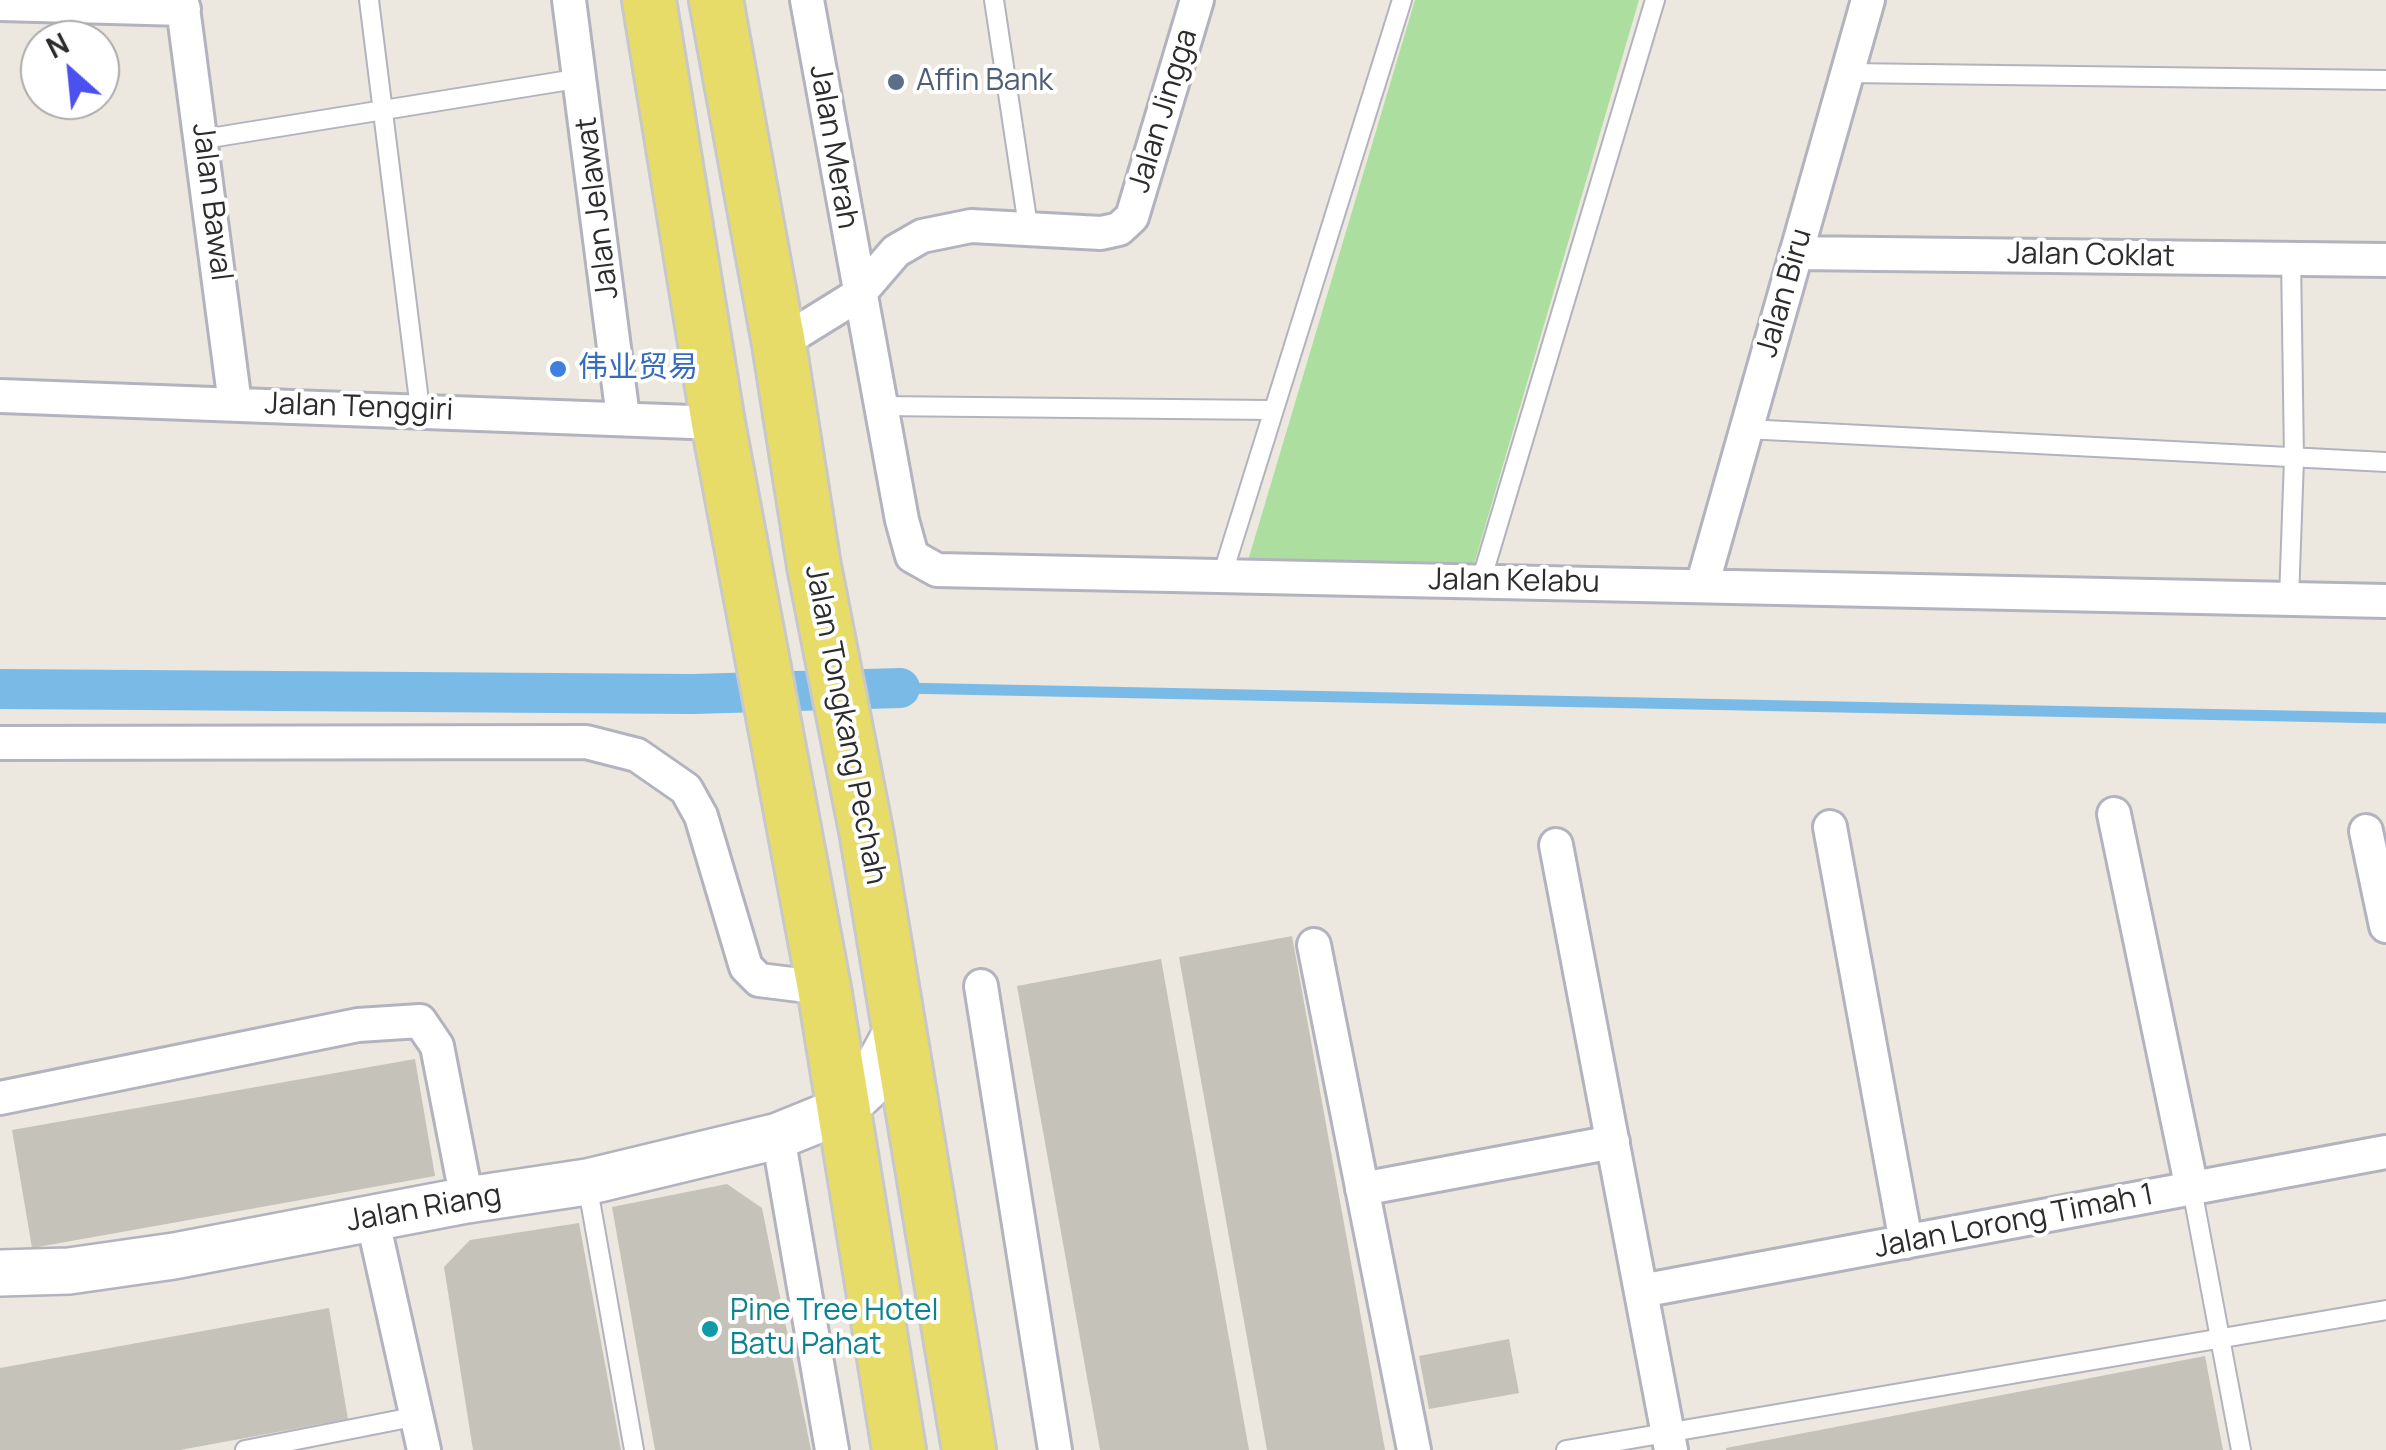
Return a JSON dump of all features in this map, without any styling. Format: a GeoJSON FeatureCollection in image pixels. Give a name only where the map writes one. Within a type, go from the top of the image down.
{"type":"FeatureCollection","features":[{"type":"Feature","properties":{"kind":"main road"},"geometry":{"type":"LineString","coordinates":[[649,0],[718,423],[824,988],[899,1450]]}},
{"type":"Feature","properties":{"kind":"main road","name":"Jalan Tongkang Pechah"},"geometry":{"type":"LineString","coordinates":[[716,0],[779,344],[814,566],[868,836],[969,1450]]}},
{"type":"Feature","properties":{"kind":"street","name":"Jalan Jelawat"},"geometry":{"type":"LineString","coordinates":[[569,0],[623,417]]}},
{"type":"Feature","properties":{"kind":"street","name":"Jalan Merah"},"geometry":{"type":"LineString","coordinates":[[807,0],[858,295]]}},
{"type":"Feature","properties":{"kind":"street","name":"Jalan Jingga"},"geometry":{"type":"LineString","coordinates":[[779,344],[858,295],[896,251],[922,236],[971,226],[1101,232],[1119,229],[1132,217],[1197,0]]}},
{"type":"Feature","properties":{"kind":"street","name":"Jalan Biru"},"geometry":{"type":"LineString","coordinates":[[1702,586],[1868,0]]}},
{"type":"Feature","properties":{"kind":"street"},"geometry":{"type":"LineString","coordinates":[[0,4],[183,5]]}},
{"type":"Feature","properties":{"kind":"street","name":"Jalan Bawal"},"geometry":{"type":"LineString","coordinates":[[183,5],[204,139],[236,404]]}},
{"type":"Feature","properties":{"kind":"street","name":"Jalan Coklat"},"geometry":{"type":"LineString","coordinates":[[1796,252],[2386,260]]}},
{"type":"Feature","properties":{"kind":"street","name":"Jalan Kelabu"},"geometry":{"type":"LineString","coordinates":[[858,295],[912,556],[937,570],[2386,601]]}},
{"type":"Feature","properties":{"kind":"street","name":"Jalan Tenggiri"},"geometry":{"type":"LineString","coordinates":[[0,396],[718,423]]}},
{"type":"Feature","properties":{"kind":"street"},"geometry":{"type":"LineString","coordinates":[[0,743],[586,742],[637,756],[686,789],[701,816],[746,967],[759,980],[824,988]]}},
{"type":"Feature","properties":{"kind":"street"},"geometry":{"type":"LineString","coordinates":[[2114,814],[2192,1188]]}},
{"type":"Feature","properties":{"kind":"street"},"geometry":{"type":"LineString","coordinates":[[1830,827],[1906,1242]]}},
{"type":"Feature","properties":{"kind":"street"},"geometry":{"type":"LineString","coordinates":[[2366,831],[2386,926]]}},
{"type":"Feature","properties":{"kind":"street"},"geometry":{"type":"LineString","coordinates":[[1556,845],[1669,1441]]}},
{"type":"Feature","properties":{"kind":"street"},"geometry":{"type":"LineString","coordinates":[[1314,945],[1414,1450]]}},
{"type":"Feature","properties":{"kind":"street"},"geometry":{"type":"LineString","coordinates":[[981,986],[1056,1450]]}},
{"type":"Feature","properties":{"kind":"street"},"geometry":{"type":"LineString","coordinates":[[0,1098],[358,1026],[420,1020],[437,1046],[467,1200]]}},
{"type":"Feature","properties":{"kind":"street"},"geometry":{"type":"LineString","coordinates":[[842,1110],[866,1088],[900,1026]]}},
{"type":"Feature","properties":{"kind":"street","name":"Jalan Riang"},"geometry":{"type":"LineString","coordinates":[[0,1273],[68,1271],[174,1256],[372,1217],[587,1182],[778,1136],[842,1110]]}},
{"type":"Feature","properties":{"kind":"street"},"geometry":{"type":"LineString","coordinates":[[778,1136],[832,1450]]}},
{"type":"Feature","properties":{"kind":"street"},"geometry":{"type":"LineString","coordinates":[[1362,1189],[1613,1142]]}},
{"type":"Feature","properties":{"kind":"street","name":"Jalan Lorong Timah 1"},"geometry":{"type":"LineString","coordinates":[[1641,1291],[2386,1152]]}},
{"type":"Feature","properties":{"kind":"street"},"geometry":{"type":"LineString","coordinates":[[372,1217],[424,1450]]}},
{"type":"Feature","properties":{"kind":"lane"},"geometry":{"type":"LineString","coordinates":[[370,0],[420,409]]}},
{"type":"Feature","properties":{"kind":"lane"},"geometry":{"type":"LineString","coordinates":[[994,0],[1028,226]]}},
{"type":"Feature","properties":{"kind":"lane"},"geometry":{"type":"LineString","coordinates":[[1222,576],[1402,0]]}},
{"type":"Feature","properties":{"kind":"lane"},"geometry":{"type":"LineString","coordinates":[[1481,581],[1656,0]]}},
{"type":"Feature","properties":{"kind":"lane"},"geometry":{"type":"LineString","coordinates":[[1847,73],[2386,80]]}},
{"type":"Feature","properties":{"kind":"lane"},"geometry":{"type":"LineString","coordinates":[[204,139],[582,78]]}},
{"type":"Feature","properties":{"kind":"lane"},"geometry":{"type":"LineString","coordinates":[[2289,599],[2294,460],[2291,258]]}},
{"type":"Feature","properties":{"kind":"lane"},"geometry":{"type":"LineString","coordinates":[[879,406],[1272,410]]}},
{"type":"Feature","properties":{"kind":"lane"},"geometry":{"type":"LineString","coordinates":[[1746,428],[2386,462]]}},
{"type":"Feature","properties":{"kind":"lane"},"geometry":{"type":"LineString","coordinates":[[587,1182],[634,1450]]}},
{"type":"Feature","properties":{"kind":"lane"},"geometry":{"type":"LineString","coordinates":[[2192,1188],[2241,1450]]}},
{"type":"Feature","properties":{"kind":"lane"},"geometry":{"type":"LineString","coordinates":[[1566,1450],[1669,1441],[2386,1310]]}},
{"type":"Feature","properties":{"kind":"lane"},"geometry":{"type":"LineString","coordinates":[[246,1450],[418,1416]]}},
{"type":"Feature","properties":{"kind":"green space"},"geometry":{"type":"Polygon","coordinates":[[[1415,0],[1639,0],[1470,578],[1244,574],[1415,0]]]}},
{"type":"Feature","properties":{"kind":"building"},"geometry":{"type":"Polygon","coordinates":[[[1292,936],[1385,1450],[1267,1450],[1179,957],[1292,936]]]}},
{"type":"Feature","properties":{"kind":"building"},"geometry":{"type":"Polygon","coordinates":[[[1161,959],[1249,1450],[1100,1450],[1017,986],[1161,959]]]}},
{"type":"Feature","properties":{"kind":"building"},"geometry":{"type":"Polygon","coordinates":[[[415,1059],[435,1176],[32,1248],[12,1130],[415,1059]]]}},
{"type":"Feature","properties":{"kind":"building","name":"Pine Tree Hotel Batu Pahat"},"geometry":{"type":"Polygon","coordinates":[[[727,1184],[762,1208],[811,1450],[655,1450],[612,1207],[727,1184]]]}},
{"type":"Feature","properties":{"kind":"building"},"geometry":{"type":"Polygon","coordinates":[[[579,1223],[621,1450],[473,1450],[444,1267],[470,1240],[579,1223]]]}},
{"type":"Feature","properties":{"kind":"building"},"geometry":{"type":"Polygon","coordinates":[[[329,1308],[348,1419],[180,1450],[0,1450],[0,1368],[329,1308]]]}},
{"type":"Feature","properties":{"kind":"building"},"geometry":{"type":"Polygon","coordinates":[[[1509,1339],[1519,1393],[1429,1409],[1419,1356],[1509,1339]]]}},
{"type":"Feature","properties":{"kind":"building"},"geometry":{"type":"Polygon","coordinates":[[[2205,1356],[2223,1450],[1726,1450],[1726,1448],[2205,1356]]]}},
{"type":"Feature","properties":{"kind":"waterway"},"geometry":{"type":"LineString","coordinates":[[900,688],[2386,718]]}},
{"type":"Feature","properties":{"kind":"waterway"},"geometry":{"type":"LineString","coordinates":[[0,689],[693,694],[900,688]]}},
{"type":"Feature","properties":{"kind":"place","name":"Affin Bank"},"geometry":{"type":"Point","coordinates":[896,82]}},
{"type":"Feature","properties":{"kind":"place","name":"伟业贸易"},"geometry":{"type":"Point","coordinates":[558,369]}},
{"type":"Feature","properties":{"kind":"place","name":"Pine Tree Hotel Batu Pahat"},"geometry":{"type":"Point","coordinates":[710,1329]}}]}
